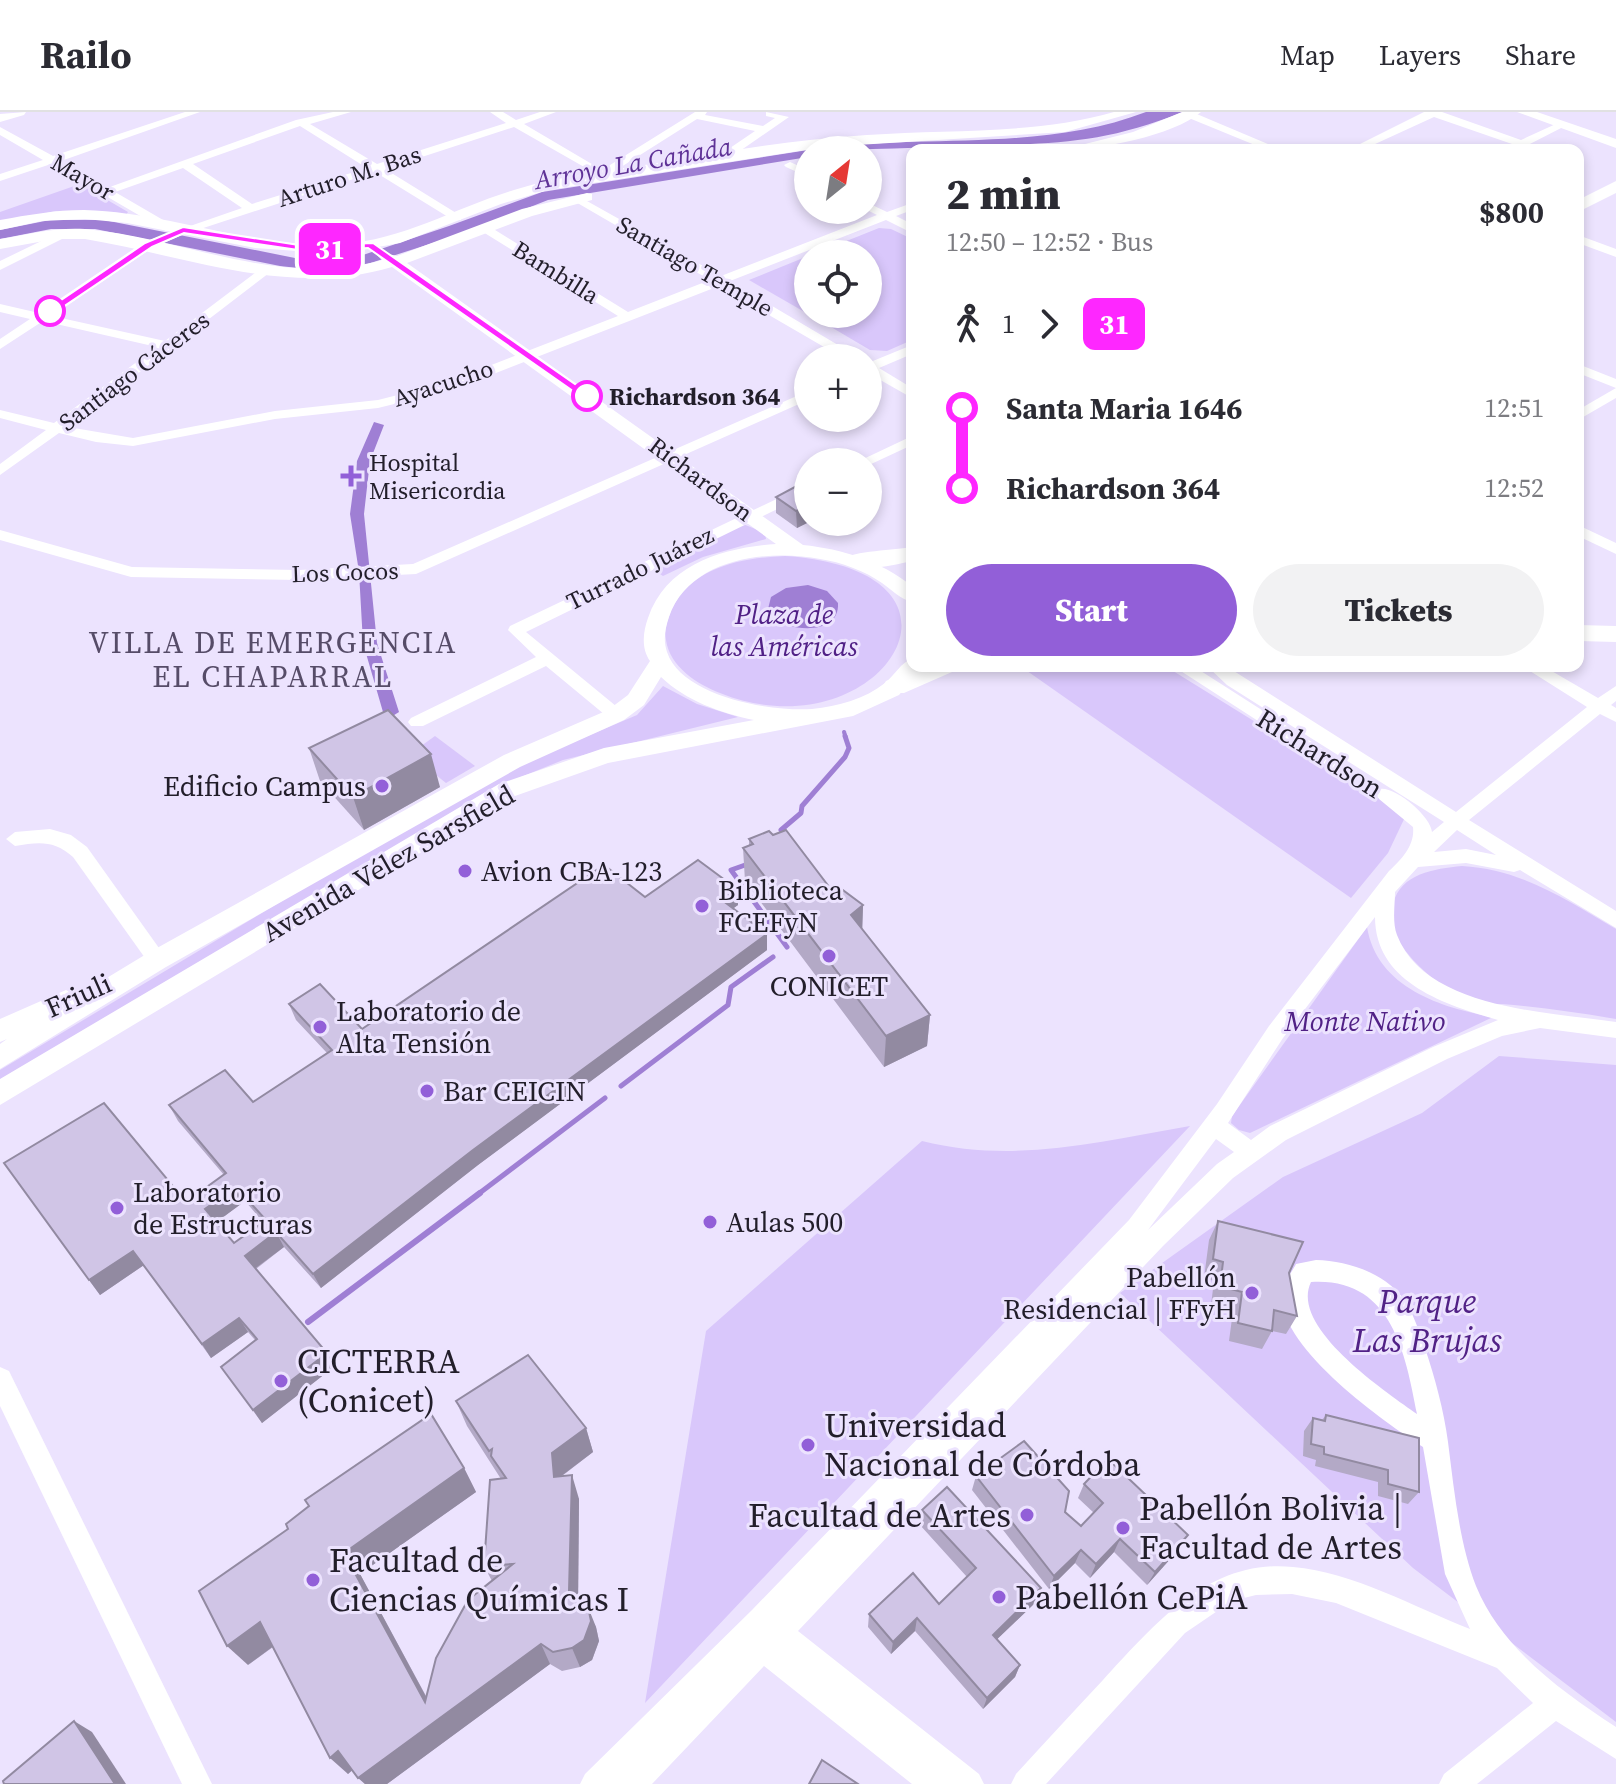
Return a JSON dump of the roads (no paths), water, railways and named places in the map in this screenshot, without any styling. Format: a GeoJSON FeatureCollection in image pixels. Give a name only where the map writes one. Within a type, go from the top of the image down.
{"type":"FeatureCollection","features":[{"type":"Feature","properties":{"kind":"main road"},"geometry":{"type":"LineString","coordinates":[[0,118],[19,112]]}},
{"type":"Feature","properties":{"kind":"main road"},"geometry":{"type":"LineString","coordinates":[[0,225],[67,212],[167,235],[267,270],[335,274],[457,218],[536,189],[849,141],[1078,126],[1129,112]]}},
{"type":"Feature","properties":{"kind":"main road"},"geometry":{"type":"LineString","coordinates":[[1524,112],[1616,144]]}},
{"type":"Feature","properties":{"kind":"main road"},"geometry":{"type":"LineString","coordinates":[[1096,144],[1129,137],[1191,113]]}},
{"type":"Feature","properties":{"kind":"main road"},"geometry":{"type":"LineString","coordinates":[[782,166],[794,164]]}},
{"type":"Feature","properties":{"kind":"main road"},"geometry":{"type":"LineString","coordinates":[[1584,204],[1616,186]]}},
{"type":"Feature","properties":{"kind":"main road"},"geometry":{"type":"LineString","coordinates":[[0,244],[68,233],[167,235],[382,254],[487,229],[544,206],[599,196]]}},
{"type":"Feature","properties":{"kind":"main road","name":"Richardson"},"geometry":{"type":"LineString","coordinates":[[382,254],[528,354],[795,548]]}},
{"type":"Feature","properties":{"kind":"main road"},"geometry":{"type":"LineString","coordinates":[[906,555],[883,560],[856,559],[795,548],[748,553],[721,560],[677,586],[663,603],[656,621],[655,641],[661,660],[677,681],[715,703],[770,717],[808,717],[841,712],[929,672]]}},
{"type":"Feature","properties":{"kind":"main road"},"geometry":{"type":"LineString","coordinates":[[856,559],[895,580],[906,590]]}},
{"type":"Feature","properties":{"kind":"main road"},"geometry":{"type":"LineString","coordinates":[[1584,618],[1616,619]]}},
{"type":"Feature","properties":{"kind":"main road"},"geometry":{"type":"LineString","coordinates":[[1584,633],[1616,634]]}},
{"type":"Feature","properties":{"kind":"main road","name":"Avenida Vélez Sarsfield"},"geometry":{"type":"LineString","coordinates":[[0,1058],[157,960],[512,761],[616,715],[636,700],[661,660]]}},
{"type":"Feature","properties":{"kind":"main road"},"geometry":{"type":"LineString","coordinates":[[895,687],[908,672]]}},
{"type":"Feature","properties":{"kind":"main road","name":"Avenida Vélez Sarsfield"},"geometry":{"type":"LineString","coordinates":[[0,1093],[507,790],[604,756],[808,717]]}},
{"type":"Feature","properties":{"kind":"main road","name":"Friuli"},"geometry":{"type":"LineString","coordinates":[[0,1031],[157,960]]}},
{"type":"Feature","properties":{"kind":"street"},"geometry":{"type":"LineString","coordinates":[[0,178],[195,112]]}},
{"type":"Feature","properties":{"kind":"street"},"geometry":{"type":"LineString","coordinates":[[108,191],[300,122],[346,112]]}},
{"type":"Feature","properties":{"kind":"street"},"geometry":{"type":"LineString","coordinates":[[495,112],[605,176],[699,114],[764,130]]}},
{"type":"Feature","properties":{"kind":"street","name":"Arturo M. Bas"},"geometry":{"type":"LineString","coordinates":[[0,345],[167,235],[551,112]]}},
{"type":"Feature","properties":{"kind":"street"},"geometry":{"type":"LineString","coordinates":[[1191,113],[1263,144]]}},
{"type":"Feature","properties":{"kind":"street"},"geometry":{"type":"LineString","coordinates":[[1366,144],[1433,113],[1522,144],[1562,125]]}},
{"type":"Feature","properties":{"kind":"street"},"geometry":{"type":"LineString","coordinates":[[700,157],[733,151],[784,117],[770,114]]}},
{"type":"Feature","properties":{"kind":"street"},"geometry":{"type":"LineString","coordinates":[[300,122],[457,218]]}},
{"type":"Feature","properties":{"kind":"street","name":"Mayor"},"geometry":{"type":"LineString","coordinates":[[0,130],[108,191],[167,235]]}},
{"type":"Feature","properties":{"kind":"street"},"geometry":{"type":"LineString","coordinates":[[184,163],[250,208]]}},
{"type":"Feature","properties":{"kind":"street"},"geometry":{"type":"LineString","coordinates":[[782,166],[794,170]]}},
{"type":"Feature","properties":{"kind":"street","name":"Santiago Temple"},"geometry":{"type":"LineString","coordinates":[[578,199],[829,344]]}},
{"type":"Feature","properties":{"kind":"street","name":"Ayacucho"},"geometry":{"type":"LineString","coordinates":[[0,414],[121,443],[275,415],[411,397],[450,386],[906,208]]}},
{"type":"Feature","properties":{"kind":"street"},"geometry":{"type":"LineString","coordinates":[[882,213],[906,226]]}},
{"type":"Feature","properties":{"kind":"street","name":"Bambilla"},"geometry":{"type":"LineString","coordinates":[[487,229],[626,316]]}},
{"type":"Feature","properties":{"kind":"street"},"geometry":{"type":"LineString","coordinates":[[0,266],[68,233]]}},
{"type":"Feature","properties":{"kind":"street"},"geometry":{"type":"LineString","coordinates":[[1584,241],[1616,253]]}},
{"type":"Feature","properties":{"kind":"street","name":"Santiago Cáceres"},"geometry":{"type":"LineString","coordinates":[[0,471],[267,270]]}},
{"type":"Feature","properties":{"kind":"street"},"geometry":{"type":"LineString","coordinates":[[0,308],[167,345]]}},
{"type":"Feature","properties":{"kind":"street"},"geometry":{"type":"LineString","coordinates":[[882,361],[906,351]]}},
{"type":"Feature","properties":{"kind":"street"},"geometry":{"type":"LineString","coordinates":[[1584,371],[1616,384]]}},
{"type":"Feature","properties":{"kind":"street"},"geometry":{"type":"LineString","coordinates":[[882,376],[906,390]]}},
{"type":"Feature","properties":{"kind":"street"},"geometry":{"type":"LineString","coordinates":[[1584,412],[1616,392]]}},
{"type":"Feature","properties":{"kind":"street","name":"Los Cocos"},"geometry":{"type":"LineString","coordinates":[[0,535],[131,572],[299,575],[416,569],[794,401]]}},
{"type":"Feature","properties":{"kind":"street"},"geometry":{"type":"LineString","coordinates":[[882,454],[906,443]]}},
{"type":"Feature","properties":{"kind":"street","name":"Turrado Juárez"},"geometry":{"type":"LineString","coordinates":[[548,658],[516,630],[794,494]]}},
{"type":"Feature","properties":{"kind":"street"},"geometry":{"type":"LineString","coordinates":[[1584,533],[1616,549]]}},
{"type":"Feature","properties":{"kind":"street"},"geometry":{"type":"LineString","coordinates":[[417,722],[548,658],[616,715]]}},
{"type":"Feature","properties":{"kind":"street","name":"Richardson"},"geometry":{"type":"LineString","coordinates":[[1190,672],[1415,815],[1422,824],[1423,835],[1411,861]]}},
{"type":"Feature","properties":{"kind":"street","name":"Richardson"},"geometry":{"type":"LineString","coordinates":[[1224,672],[1531,870],[1613,914]]}},
{"type":"Feature","properties":{"kind":"street"},"geometry":{"type":"LineString","coordinates":[[1540,672],[1616,716]]}},
{"type":"Feature","properties":{"kind":"street"},"geometry":{"type":"LineString","coordinates":[[632,1784],[763,1634],[1137,1227],[1214,1125],[1276,1032],[1385,888],[1455,822],[1616,692]]}},
{"type":"Feature","properties":{"kind":"street"},"geometry":{"type":"LineString","coordinates":[[15,839],[53,835],[64,838],[80,852],[157,960]]}},
{"type":"Feature","properties":{"kind":"street"},"geometry":{"type":"LineString","coordinates":[[1411,861],[1466,856],[1531,870]]}},
{"type":"Feature","properties":{"kind":"street"},"geometry":{"type":"LineString","coordinates":[[1385,888],[1381,913],[1384,934],[1406,967],[1426,984],[1470,1006],[1616,1030]]}},
{"type":"Feature","properties":{"kind":"street"},"geometry":{"type":"LineString","coordinates":[[595,1784],[763,1634],[1155,1239],[1250,1151],[1419,1062],[1499,1028],[1541,1019]]}},
{"type":"Feature","properties":{"kind":"street"},"geometry":{"type":"LineString","coordinates":[[1214,1125],[1250,1151]]}},
{"type":"Feature","properties":{"kind":"street"},"geometry":{"type":"LineString","coordinates":[[1436,1441],[1364,1390],[1301,1325],[1295,1312],[1294,1289],[1304,1272],[1337,1271],[1377,1289],[1392,1303],[1401,1317],[1418,1363],[1436,1441],[1459,1576],[1471,1604],[1507,1658],[1555,1704],[1616,1744]]}},
{"type":"Feature","properties":{"kind":"street"},"geometry":{"type":"LineString","coordinates":[[0,1379],[197,1784]]}},
{"type":"Feature","properties":{"kind":"street"},"geometry":{"type":"LineString","coordinates":[[1026,1784],[1175,1623],[1226,1589],[1256,1581],[1292,1580],[1336,1589],[1507,1658]]}},
{"type":"Feature","properties":{"kind":"street"},"geometry":{"type":"LineString","coordinates":[[763,1634],[935,1784]]}},
{"type":"Feature","properties":{"kind":"street"},"geometry":{"type":"LineString","coordinates":[[763,1634],[969,1784]]}},
{"type":"Feature","properties":{"kind":"street"},"geometry":{"type":"LineString","coordinates":[[1454,1784],[1555,1704]]}},
{"type":"Feature","properties":{"kind":"waterway"},"geometry":{"type":"LineString","coordinates":[[365,571],[358,533],[358,496],[364,461],[378,425]]}},
{"type":"Feature","properties":{"kind":"waterway"},"geometry":{"type":"LineString","coordinates":[[365,574],[370,643],[391,712]]}},
{"type":"Feature","properties":{"kind":"waterway"},"geometry":{"type":"LineString","coordinates":[[844,732],[846,738]]}},
{"type":"Feature","properties":{"kind":"waterway"},"geometry":{"type":"LineString","coordinates":[[786,836],[781,830],[801,813],[802,806],[845,757],[849,748],[845,736]]}},
{"type":"Feature","properties":{"kind":"waterway"},"geometry":{"type":"LineString","coordinates":[[748,864],[731,870],[787,947]]}},
{"type":"Feature","properties":{"kind":"waterway"},"geometry":{"type":"LineString","coordinates":[[621,1086],[728,1005],[731,987],[773,957]]}},
{"type":"Feature","properties":{"kind":"waterway"},"geometry":{"type":"LineString","coordinates":[[477,1195],[605,1098]]}},
{"type":"Feature","properties":{"kind":"waterway"},"geometry":{"type":"LineString","coordinates":[[308,1322],[480,1193]]}},
{"type":"Feature","properties":{"kind":"place","name":"Richardson 364"},"geometry":{"type":"Point","coordinates":[587,396]}},
{"type":"Feature","properties":{"kind":"place","name":"Hospital Misericordia"},"geometry":{"type":"Point","coordinates":[351,476]}},
{"type":"Feature","properties":{"kind":"place","name":"Edificio Campus"},"geometry":{"type":"Point","coordinates":[382,786]}},
{"type":"Feature","properties":{"kind":"place","name":"Avion CBA-123"},"geometry":{"type":"Point","coordinates":[465,871]}},
{"type":"Feature","properties":{"kind":"place","name":"Biblioteca FCEFyN"},"geometry":{"type":"Point","coordinates":[702,906]}},
{"type":"Feature","properties":{"kind":"place","name":"CONICET"},"geometry":{"type":"Point","coordinates":[829,956]}},
{"type":"Feature","properties":{"kind":"place","name":"Laboratorio de Alta Tensión"},"geometry":{"type":"Point","coordinates":[320,1027]}},
{"type":"Feature","properties":{"kind":"place","name":"Bar CEICIN"},"geometry":{"type":"Point","coordinates":[427,1091]}},
{"type":"Feature","properties":{"kind":"place","name":"Laboratorio de Estructuras"},"geometry":{"type":"Point","coordinates":[117,1208]}},
{"type":"Feature","properties":{"kind":"place","name":"Aulas 500"},"geometry":{"type":"Point","coordinates":[710,1222]}},
{"type":"Feature","properties":{"kind":"place","name":"Pabellón Residencial | FFyH"},"geometry":{"type":"Point","coordinates":[1252,1293]}},
{"type":"Feature","properties":{"kind":"place","name":"CICTERRA (Conicet)"},"geometry":{"type":"Point","coordinates":[281,1381]}},
{"type":"Feature","properties":{"kind":"place","name":"Universidad Nacional de Córdoba"},"geometry":{"type":"Point","coordinates":[808,1445]}},
{"type":"Feature","properties":{"kind":"place","name":"Facultad de Artes"},"geometry":{"type":"Point","coordinates":[1027,1515]}},
{"type":"Feature","properties":{"kind":"place","name":"Pabellón Bolivia | Facultad de Artes"},"geometry":{"type":"Point","coordinates":[1123,1528]}},
{"type":"Feature","properties":{"kind":"place","name":"Facultad de Ciencias Químicas I"},"geometry":{"type":"Point","coordinates":[313,1580]}},
{"type":"Feature","properties":{"kind":"place","name":"Pabellón CePiA"},"geometry":{"type":"Point","coordinates":[999,1597]}},
{"type":"Feature","properties":{"kind":"district","name":"VILLA DE EMERGENCIA EL CHAPARRAL"},"geometry":{"type":"Point","coordinates":[273,659]}},
{"type":"Feature","properties":{"kind":"water label","name":"Arroyo La Cañada"},"geometry":{"type":"Point","coordinates":[633,163]}},
{"type":"Feature","properties":{"kind":"park label","name":"Plaza de las Américas"},"geometry":{"type":"Point","coordinates":[784,630]}},
{"type":"Feature","properties":{"kind":"park label","name":"Monte Nativo"},"geometry":{"type":"Point","coordinates":[1365,1021]}},
{"type":"Feature","properties":{"kind":"park label","name":"Parque Las Brujas"},"geometry":{"type":"Point","coordinates":[1427,1320]}}]}
